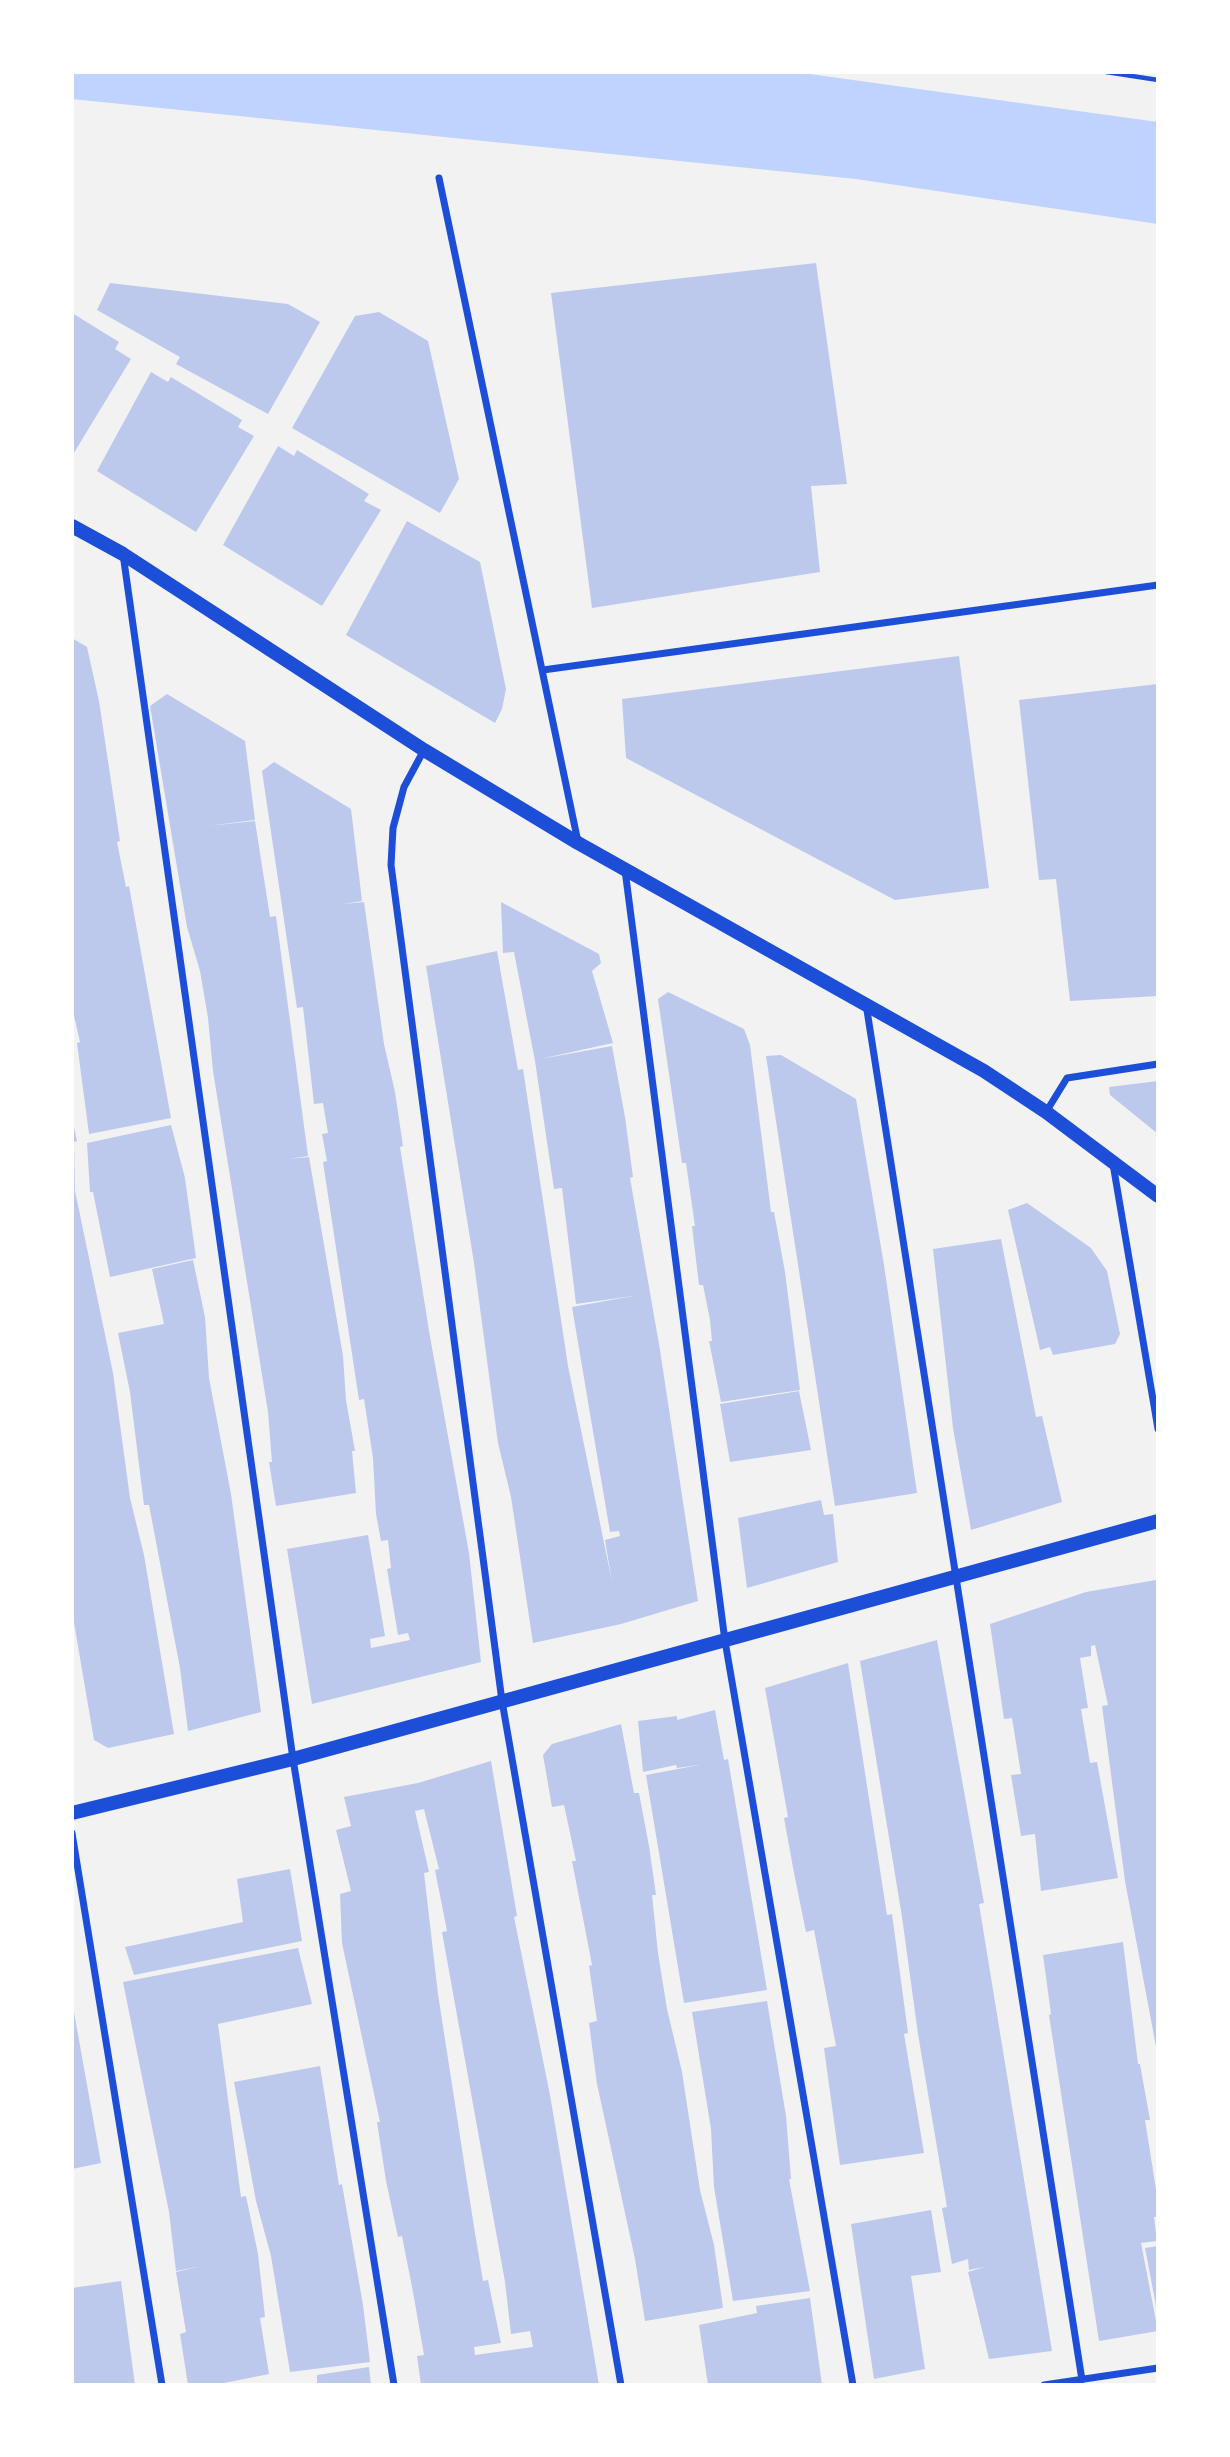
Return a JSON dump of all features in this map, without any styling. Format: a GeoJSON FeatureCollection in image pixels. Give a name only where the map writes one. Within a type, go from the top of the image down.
{"type":"FeatureCollection","features":[{"type":"Feature","properties":{"kind":"main road"},"geometry":{"type":"LineString","coordinates":[[72,526],[123,554],[424,750],[578,843],[984,1071],[1046,1112],[1158,1196]]}},
{"type":"Feature","properties":{"kind":"main road"},"geometry":{"type":"LineString","coordinates":[[72,1813],[293,1759],[1158,1521]]}},
{"type":"Feature","properties":{"kind":"street"},"geometry":{"type":"LineString","coordinates":[[439,178],[578,843]]}},
{"type":"Feature","properties":{"kind":"street"},"geometry":{"type":"LineString","coordinates":[[123,554],[293,1759],[394,2385]]}},
{"type":"Feature","properties":{"kind":"street"},"geometry":{"type":"LineString","coordinates":[[543,670],[1158,585]]}},
{"type":"Feature","properties":{"kind":"street"},"geometry":{"type":"LineString","coordinates":[[424,750],[404,787],[393,828],[391,865],[502,1700],[621,2385]]}},
{"type":"Feature","properties":{"kind":"street"},"geometry":{"type":"LineString","coordinates":[[625,869],[725,1641],[853,2385]]}},
{"type":"Feature","properties":{"kind":"street"},"geometry":{"type":"LineString","coordinates":[[866,1004],[1082,2380]]}},
{"type":"Feature","properties":{"kind":"street"},"geometry":{"type":"LineString","coordinates":[[1046,1112],[1067,1078],[1158,1064]]}},
{"type":"Feature","properties":{"kind":"street"},"geometry":{"type":"LineString","coordinates":[[1112,1160],[1158,1429]]}},
{"type":"Feature","properties":{"kind":"street"},"geometry":{"type":"LineString","coordinates":[[72,1833],[162,2385]]}},
{"type":"Feature","properties":{"kind":"street"},"geometry":{"type":"LineString","coordinates":[[1044,2385],[1158,2368]]}},
{"type":"Feature","properties":{"kind":"path"},"geometry":{"type":"LineString","coordinates":[[1105,72],[1158,80]]}},
{"type":"Feature","properties":{"kind":"water"},"geometry":{"type":"Polygon","coordinates":[[[72,72],[795,72],[1158,122],[1158,224],[856,179],[72,99],[72,72]]]}},
{"type":"Feature","properties":{"kind":"building"},"geometry":{"type":"Polygon","coordinates":[[[816,263],[847,484],[811,486],[820,572],[592,608],[551,293],[816,263]]]}},
{"type":"Feature","properties":{"kind":"building"},"geometry":{"type":"Polygon","coordinates":[[[110,283],[288,304],[320,322],[268,414],[176,364],[180,357],[97,310],[110,283]]]}},
{"type":"Feature","properties":{"kind":"building"},"geometry":{"type":"Polygon","coordinates":[[[379,312],[428,341],[459,479],[440,513],[292,428],[355,316],[379,312]]]}},
{"type":"Feature","properties":{"kind":"building"},"geometry":{"type":"Polygon","coordinates":[[[72,313],[119,342],[115,349],[131,359],[72,456],[72,313]]]}},
{"type":"Feature","properties":{"kind":"building"},"geometry":{"type":"Polygon","coordinates":[[[151,372],[168,382],[171,377],[242,420],[238,427],[254,436],[196,532],[97,471],[151,372]]]}},
{"type":"Feature","properties":{"kind":"building"},"geometry":{"type":"Polygon","coordinates":[[[278,446],[294,456],[297,450],[369,494],[364,501],[381,510],[322,606],[223,545],[278,446]]]}},
{"type":"Feature","properties":{"kind":"building"},"geometry":{"type":"Polygon","coordinates":[[[407,521],[480,562],[506,689],[502,709],[495,723],[346,635],[407,521]]]}},
{"type":"Feature","properties":{"kind":"building"},"geometry":{"type":"Polygon","coordinates":[[[72,638],[87,647],[99,701],[120,841],[117,842],[126,887],[129,886],[171,1118],[89,1134],[77,1043],[80,1042],[72,1007],[72,638]]]}},
{"type":"Feature","properties":{"kind":"building"},"geometry":{"type":"Polygon","coordinates":[[[959,656],[989,888],[895,900],[626,758],[622,699],[959,656]]]}},
{"type":"Feature","properties":{"kind":"building"},"geometry":{"type":"Polygon","coordinates":[[[1158,684],[1158,996],[1070,1001],[1056,879],[1039,880],[1019,700],[1158,684]]]}},
{"type":"Feature","properties":{"kind":"building"},"geometry":{"type":"Polygon","coordinates":[[[167,694],[245,741],[255,820],[208,826],[255,821],[270,917],[276,916],[308,1156],[289,1159],[309,1157],[343,1356],[346,1400],[355,1451],[352,1451],[356,1493],[276,1506],[269,1462],[272,1462],[268,1412],[213,1071],[208,1018],[200,971],[187,927],[150,706],[167,694]]]}},
{"type":"Feature","properties":{"kind":"building"},"geometry":{"type":"Polygon","coordinates":[[[274,762],[351,809],[362,901],[343,904],[364,902],[384,1044],[395,1092],[403,1146],[400,1147],[429,1331],[469,1553],[481,1662],[312,1704],[287,1549],[368,1535],[385,1636],[370,1639],[371,1648],[410,1640],[408,1633],[398,1635],[387,1569],[391,1568],[388,1540],[381,1541],[376,1514],[373,1458],[364,1399],[359,1400],[323,1162],[327,1161],[322,1134],[328,1133],[323,1103],[314,1104],[303,1007],[297,1008],[262,771],[274,762]]]}},
{"type":"Feature","properties":{"kind":"building"},"geometry":{"type":"Polygon","coordinates":[[[501,902],[599,954],[601,963],[592,971],[613,1043],[540,1059],[612,1046],[625,1117],[633,1177],[630,1178],[660,1350],[698,1601],[621,1624],[533,1643],[511,1497],[498,1443],[474,1263],[426,966],[497,951],[518,1070],[523,1069],[568,1366],[612,1582],[605,1540],[620,1536],[619,1531],[610,1532],[572,1307],[633,1296],[576,1304],[562,1188],[554,1189],[535,1061],[514,952],[503,953],[501,902]]]}},
{"type":"Feature","properties":{"kind":"building"},"geometry":{"type":"Polygon","coordinates":[[[668,992],[744,1029],[750,1045],[771,1212],[774,1212],[785,1272],[800,1390],[721,1402],[709,1341],[712,1341],[710,1320],[703,1285],[699,1285],[692,1226],[695,1226],[686,1163],[682,1163],[658,999],[668,992]]]}},
{"type":"Feature","properties":{"kind":"building"},"geometry":{"type":"Polygon","coordinates":[[[781,1055],[856,1099],[884,1265],[917,1493],[835,1506],[766,1056],[781,1055]]]}},
{"type":"Feature","properties":{"kind":"building"},"geometry":{"type":"Polygon","coordinates":[[[1158,1081],[1158,1134],[1110,1095],[1109,1087],[1158,1081]]]}},
{"type":"Feature","properties":{"kind":"building"},"geometry":{"type":"Polygon","coordinates":[[[72,1118],[77,1141],[74,1142],[75,1191],[113,1373],[130,1498],[144,1555],[174,1734],[108,1748],[94,1740],[72,1611],[72,1118]]]}},
{"type":"Feature","properties":{"kind":"building"},"geometry":{"type":"Polygon","coordinates":[[[171,1125],[185,1178],[196,1258],[110,1277],[93,1192],[90,1192],[87,1143],[171,1125]]]}},
{"type":"Feature","properties":{"kind":"building"},"geometry":{"type":"Polygon","coordinates":[[[1027,1203],[1091,1248],[1107,1271],[1120,1334],[1115,1344],[1053,1355],[1050,1347],[1040,1350],[1008,1210],[1027,1203]]]}},
{"type":"Feature","properties":{"kind":"building"},"geometry":{"type":"Polygon","coordinates":[[[1001,1239],[1036,1417],[1042,1416],[1062,1502],[971,1530],[953,1428],[933,1249],[1001,1239]]]}},
{"type":"Feature","properties":{"kind":"building"},"geometry":{"type":"Polygon","coordinates":[[[193,1260],[205,1317],[209,1378],[231,1494],[261,1712],[188,1731],[180,1668],[149,1505],[144,1505],[130,1392],[118,1333],[164,1324],[152,1269],[193,1260]]]}},
{"type":"Feature","properties":{"kind":"building"},"geometry":{"type":"Polygon","coordinates":[[[799,1391],[811,1450],[730,1462],[720,1404],[799,1391]]]}},
{"type":"Feature","properties":{"kind":"building"},"geometry":{"type":"Polygon","coordinates":[[[821,1500],[824,1515],[833,1514],[838,1562],[747,1588],[738,1518],[821,1500]]]}},
{"type":"Feature","properties":{"kind":"building"},"geometry":{"type":"Polygon","coordinates":[[[1156,1580],[1157,2052],[1125,1881],[1102,1706],[1108,1705],[1095,1645],[1091,1646],[1091,1656],[1080,1658],[1088,1708],[1081,1709],[1090,1763],[1097,1762],[1118,1878],[1041,1891],[1035,1834],[1021,1836],[1011,1775],[1021,1774],[1012,1718],[1004,1719],[990,1624],[1086,1592],[1156,1580]]]}},
{"type":"Feature","properties":{"kind":"building"},"geometry":{"type":"Polygon","coordinates":[[[937,1640],[984,1903],[979,1904],[1052,2351],[989,2359],[968,2272],[984,2267],[969,2270],[968,2259],[952,2264],[942,2208],[947,2207],[860,1661],[937,1640]]]}},
{"type":"Feature","properties":{"kind":"building"},"geometry":{"type":"Polygon","coordinates":[[[848,1663],[887,1915],[892,1914],[908,2033],[904,2034],[924,2153],[840,2165],[824,2048],[836,2046],[814,1930],[806,1932],[794,1873],[784,1818],[788,1817],[765,1688],[848,1663]]]}},
{"type":"Feature","properties":{"kind":"building"},"geometry":{"type":"Polygon","coordinates":[[[715,1710],[724,1760],[728,1759],[767,1990],[684,2003],[646,1775],[699,1765],[677,1768],[676,1765],[643,1772],[638,1721],[677,1716],[677,1720],[715,1710]]]}},
{"type":"Feature","properties":{"kind":"building"},"geometry":{"type":"Polygon","coordinates":[[[621,1724],[634,1793],[639,1793],[649,1846],[656,1895],[652,1895],[658,1953],[667,2009],[682,2072],[700,2190],[714,2245],[723,2308],[645,2321],[635,2259],[597,2084],[589,2023],[597,2021],[589,1966],[592,1965],[572,1861],[576,1861],[564,1805],[552,1807],[543,1755],[552,1744],[621,1724]]]}},
{"type":"Feature","properties":{"kind":"building"},"geometry":{"type":"Polygon","coordinates":[[[491,1761],[517,1916],[514,1917],[550,2095],[599,2385],[421,2385],[417,2356],[424,2355],[413,2292],[402,2236],[398,2237],[386,2181],[377,2122],[380,2122],[342,1943],[340,1894],[351,1891],[336,1830],[351,1826],[344,1797],[418,1783],[491,1761]],[[424,1809],[415,1811],[429,1872],[424,1873],[438,1994],[474,2227],[483,2281],[488,2280],[501,2343],[474,2347],[475,2355],[533,2347],[530,2331],[511,2334],[505,2282],[442,1932],[447,1931],[435,1870],[439,1869],[424,1809]]]}},
{"type":"Feature","properties":{"kind":"building"},"geometry":{"type":"Polygon","coordinates":[[[290,1869],[302,1941],[134,1975],[125,1947],[243,1922],[237,1879],[290,1869]]]}},
{"type":"Feature","properties":{"kind":"building"},"geometry":{"type":"Polygon","coordinates":[[[1123,1942],[1138,2064],[1150,2120],[1145,2120],[1158,2202],[1158,2217],[1154,2217],[1157,2241],[1141,2243],[1158,2331],[1099,2341],[1049,2015],[1043,1955],[1123,1942]]]}},
{"type":"Feature","properties":{"kind":"building"},"geometry":{"type":"Polygon","coordinates":[[[298,1948],[312,2004],[218,2024],[241,2197],[246,2196],[258,2254],[265,2317],[260,2318],[269,2374],[214,2385],[188,2385],[180,2334],[186,2332],[176,2272],[197,2267],[176,2271],[169,2212],[123,1982],[298,1948]]]}},
{"type":"Feature","properties":{"kind":"building"},"geometry":{"type":"Polygon","coordinates":[[[72,2001],[101,2163],[72,2169],[72,2001]]]}},
{"type":"Feature","properties":{"kind":"building"},"geometry":{"type":"Polygon","coordinates":[[[767,2001],[786,2116],[789,2179],[810,2291],[733,2301],[714,2187],[711,2129],[692,2012],[767,2001]]]}},
{"type":"Feature","properties":{"kind":"building"},"geometry":{"type":"Polygon","coordinates":[[[320,2066],[339,2185],[342,2184],[363,2305],[370,2362],[290,2372],[271,2256],[256,2201],[234,2082],[320,2066]]]}},
{"type":"Feature","properties":{"kind":"building"},"geometry":{"type":"Polygon","coordinates":[[[931,2210],[941,2272],[911,2276],[925,2369],[874,2379],[851,2224],[931,2210]]]}},
{"type":"Feature","properties":{"kind":"building"},"geometry":{"type":"Polygon","coordinates":[[[1158,2246],[1158,2311],[1157,2311],[1145,2248],[1158,2246]]]}},
{"type":"Feature","properties":{"kind":"building"},"geometry":{"type":"Polygon","coordinates":[[[121,2281],[135,2385],[72,2385],[72,2288],[121,2281]]]}},
{"type":"Feature","properties":{"kind":"building"},"geometry":{"type":"Polygon","coordinates":[[[810,2298],[822,2385],[708,2385],[699,2325],[757,2313],[756,2306],[810,2298]]]}},
{"type":"Feature","properties":{"kind":"building"},"geometry":{"type":"Polygon","coordinates":[[[369,2367],[371,2385],[317,2385],[317,2375],[369,2367]]]}}]}
